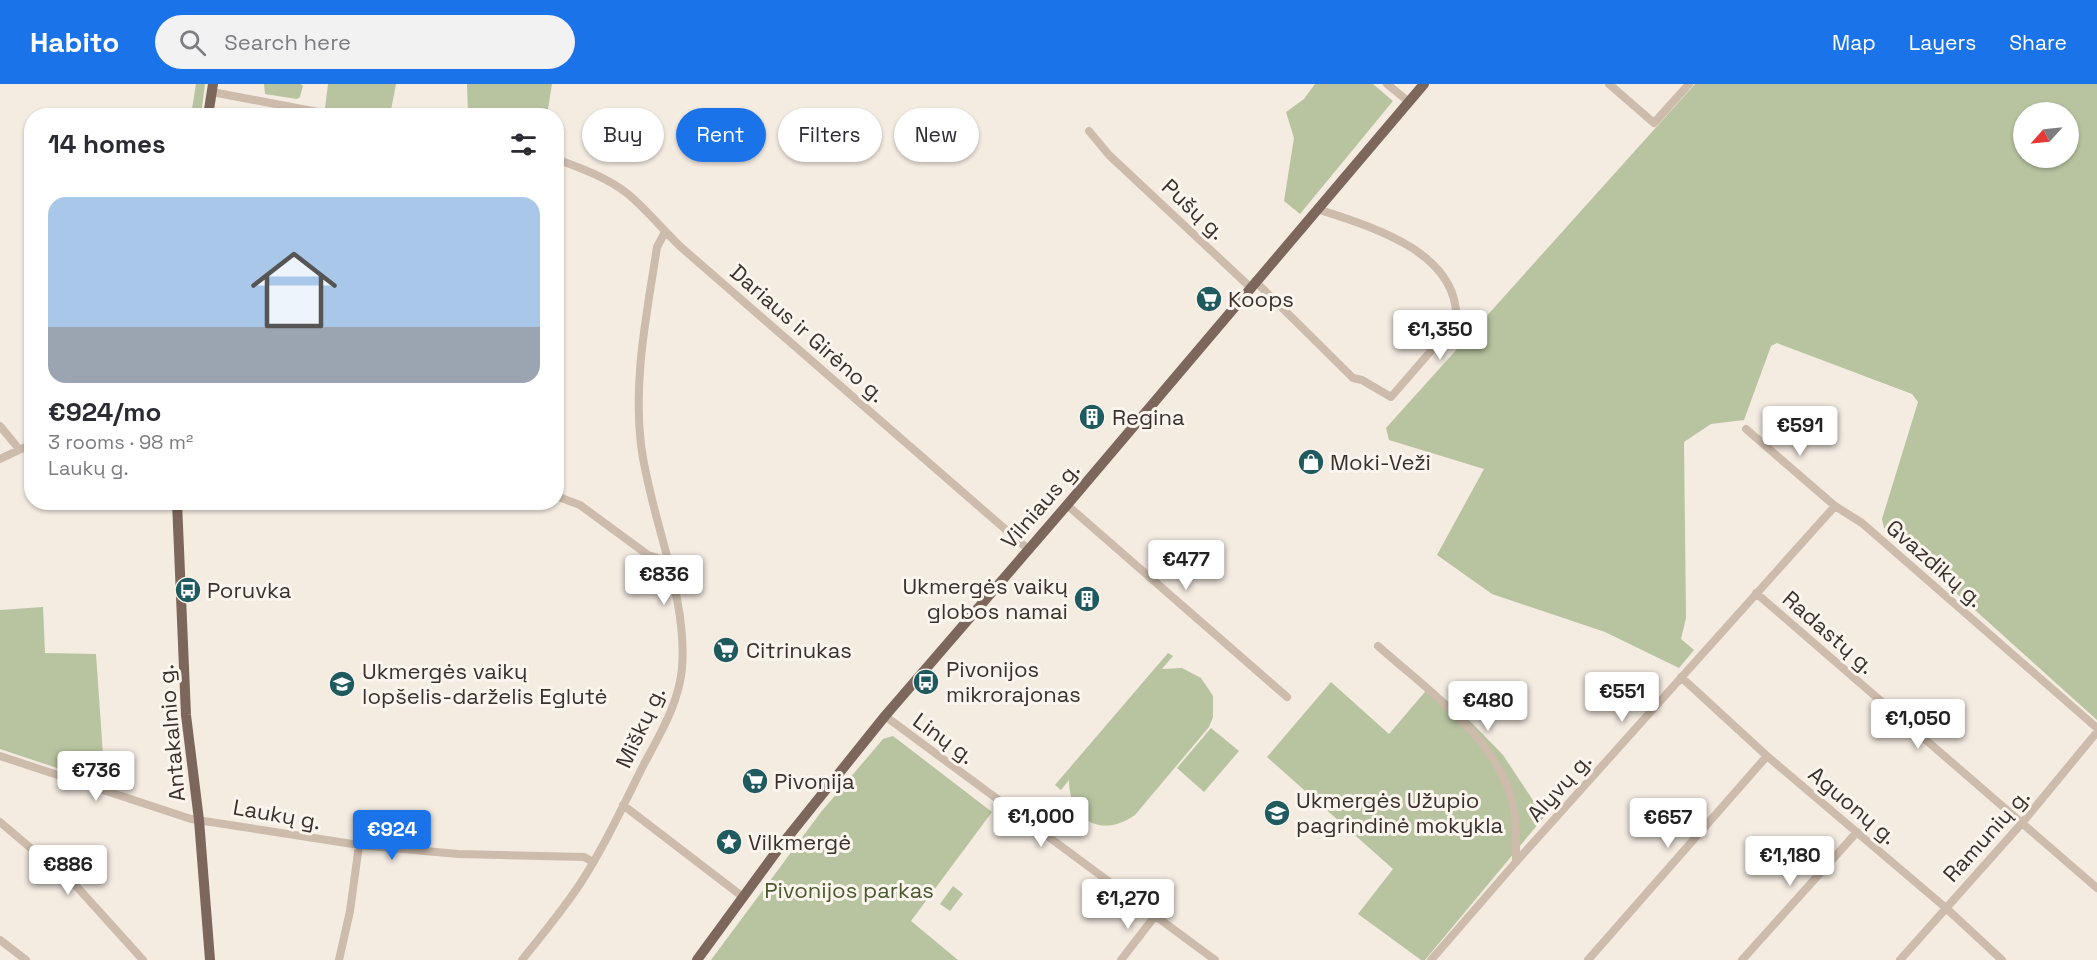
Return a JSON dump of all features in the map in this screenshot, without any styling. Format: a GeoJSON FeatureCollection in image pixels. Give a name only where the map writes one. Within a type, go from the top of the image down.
{"type":"FeatureCollection","features":[{"type":"Feature","properties":{"kind":"main road","name":"Vilniaus g."},"geometry":{"type":"LineString","coordinates":[[697,960],[814,802],[885,716],[1424,84]]}},
{"type":"Feature","properties":{"kind":"main road"},"geometry":{"type":"LineString","coordinates":[[209,108],[212,88]]}},
{"type":"Feature","properties":{"kind":"main road","name":"Antakalnio g."},"geometry":{"type":"LineString","coordinates":[[177,510],[186,715],[210,960]]}},
{"type":"Feature","properties":{"kind":"street"},"geometry":{"type":"LineString","coordinates":[[1387,84],[1409,102]]}},
{"type":"Feature","properties":{"kind":"street"},"geometry":{"type":"LineString","coordinates":[[1609,84],[1654,123],[1689,84]]}},
{"type":"Feature","properties":{"kind":"street"},"geometry":{"type":"LineString","coordinates":[[212,88],[303,108]]}},
{"type":"Feature","properties":{"kind":"street","name":"Pušų g."},"geometry":{"type":"LineString","coordinates":[[1089,131],[1108,155],[1253,284],[1353,378],[1362,380],[1391,397],[1456,322],[1457,307],[1450,283],[1443,273],[1406,244],[1366,224],[1317,209]]}},
{"type":"Feature","properties":{"kind":"street","name":"Dariaus ir Girėno g."},"geometry":{"type":"LineString","coordinates":[[564,162],[584,169],[621,189],[665,232],[1028,549]]}},
{"type":"Feature","properties":{"kind":"street","name":"Miškų g."},"geometry":{"type":"LineString","coordinates":[[522,960],[559,914],[593,862],[671,710],[682,669],[680,626],[641,446],[638,395],[641,356],[657,247],[665,232]]}},
{"type":"Feature","properties":{"kind":"street"},"geometry":{"type":"LineString","coordinates":[[0,426],[19,449]]}},
{"type":"Feature","properties":{"kind":"street","name":"Gvazdikų g."},"geometry":{"type":"LineString","coordinates":[[1746,429],[1835,506],[1862,524],[2097,730]]}},
{"type":"Feature","properties":{"kind":"street"},"geometry":{"type":"LineString","coordinates":[[0,459],[24,447]]}},
{"type":"Feature","properties":{"kind":"street"},"geometry":{"type":"LineString","coordinates":[[564,499],[580,506],[648,555],[667,561]]}},
{"type":"Feature","properties":{"kind":"street"},"geometry":{"type":"LineString","coordinates":[[1067,505],[1287,697]]}},
{"type":"Feature","properties":{"kind":"street","name":"Alyvų g."},"geometry":{"type":"LineString","coordinates":[[1431,960],[1756,592],[1835,506]]}},
{"type":"Feature","properties":{"kind":"street","name":"Radastų g."},"geometry":{"type":"LineString","coordinates":[[1756,592],[2097,888]]}},
{"type":"Feature","properties":{"kind":"street"},"geometry":{"type":"LineString","coordinates":[[1378,646],[1463,722],[1494,761],[1511,797],[1516,828],[1516,862]]}},
{"type":"Feature","properties":{"kind":"street","name":"Aguonų g."},"geometry":{"type":"LineString","coordinates":[[1681,677],[1767,756],[1946,908],[2002,960]]}},
{"type":"Feature","properties":{"kind":"street","name":"Linų g."},"geometry":{"type":"LineString","coordinates":[[885,716],[1215,960]]}},
{"type":"Feature","properties":{"kind":"street","name":"Ramunių g."},"geometry":{"type":"LineString","coordinates":[[1900,960],[2022,823],[2097,730]]}},
{"type":"Feature","properties":{"kind":"street","name":"Laukų g."},"geometry":{"type":"LineString","coordinates":[[0,756],[191,819],[359,845],[458,854],[584,857],[593,862]]}},
{"type":"Feature","properties":{"kind":"street"},"geometry":{"type":"LineString","coordinates":[[1588,960],[1767,756]]}},
{"type":"Feature","properties":{"kind":"street"},"geometry":{"type":"LineString","coordinates":[[623,805],[743,897]]}},
{"type":"Feature","properties":{"kind":"street"},"geometry":{"type":"LineString","coordinates":[[0,822],[78,888],[143,960]]}},
{"type":"Feature","properties":{"kind":"street"},"geometry":{"type":"LineString","coordinates":[[1742,960],[1857,832]]}},
{"type":"Feature","properties":{"kind":"street"},"geometry":{"type":"LineString","coordinates":[[339,960],[350,911],[359,845]]}},
{"type":"Feature","properties":{"kind":"street"},"geometry":{"type":"LineString","coordinates":[[1121,960],[1155,916]]}},
{"type":"Feature","properties":{"kind":"street"},"geometry":{"type":"LineString","coordinates":[[0,940],[26,960]]}},
{"type":"Feature","properties":{"kind":"green space"},"geometry":{"type":"Polygon","coordinates":[[[196,84],[205,84],[202,108],[192,108],[196,84]]]}},
{"type":"Feature","properties":{"kind":"green space"},"geometry":{"type":"Polygon","coordinates":[[[264,84],[301,84],[303,86],[300,97],[297,99],[265,94],[264,84]]]}},
{"type":"Feature","properties":{"kind":"green space"},"geometry":{"type":"Polygon","coordinates":[[[328,84],[396,84],[391,108],[325,108],[328,84]]]}},
{"type":"Feature","properties":{"kind":"green space"},"geometry":{"type":"Polygon","coordinates":[[[467,84],[552,84],[548,108],[468,108],[467,84]]]}},
{"type":"Feature","properties":{"kind":"green space"},"geometry":{"type":"Polygon","coordinates":[[[1315,84],[1373,84],[1393,101],[1300,214],[1284,201],[1294,138],[1286,112],[1304,99],[1315,84]]]}},
{"type":"Feature","properties":{"kind":"green space"},"geometry":{"type":"Polygon","coordinates":[[[1695,84],[2097,84],[2097,720],[1884,528],[1882,519],[1918,402],[1912,394],[1777,343],[1771,346],[1744,420],[1711,424],[1684,442],[1686,618],[1681,639],[1694,650],[1679,668],[1605,632],[1492,594],[1437,555],[1484,469],[1389,440],[1386,428],[1695,84]]]}},
{"type":"Feature","properties":{"kind":"green space"},"geometry":{"type":"Polygon","coordinates":[[[43,607],[45,653],[96,654],[105,784],[0,749],[0,610],[43,607]]]}},
{"type":"Feature","properties":{"kind":"green space"},"geometry":{"type":"Polygon","coordinates":[[[1168,653],[1173,656],[1162,669],[1182,668],[1201,678],[1213,696],[1213,717],[1209,727],[1135,815],[1110,825],[1089,822],[1075,806],[1070,794],[1069,780],[1061,790],[1055,785],[1168,653]]]}},
{"type":"Feature","properties":{"kind":"green space"},"geometry":{"type":"Polygon","coordinates":[[[1331,682],[1389,734],[1430,686],[1473,724],[1503,755],[1544,817],[1425,960],[1421,960],[1358,914],[1393,869],[1267,757],[1331,682]]]}},
{"type":"Feature","properties":{"kind":"green space"},"geometry":{"type":"Polygon","coordinates":[[[1211,728],[1239,751],[1204,792],[1177,768],[1211,728]]]}},
{"type":"Feature","properties":{"kind":"green space","name":"Pivonijos parkas"},"geometry":{"type":"Polygon","coordinates":[[[893,736],[992,812],[911,921],[958,960],[711,960],[821,812],[883,739],[893,736]]]}},
{"type":"Feature","properties":{"kind":"green space"},"geometry":{"type":"Polygon","coordinates":[[[953,886],[963,894],[950,911],[940,904],[953,886]]]}},
{"type":"Feature","properties":{"kind":"place","name":"Koops"},"geometry":{"type":"Point","coordinates":[1209,299]}},
{"type":"Feature","properties":{"kind":"place","name":"Regina"},"geometry":{"type":"Point","coordinates":[1092,417]}},
{"type":"Feature","properties":{"kind":"place","name":"Moki-Veži"},"geometry":{"type":"Point","coordinates":[1311,462]}},
{"type":"Feature","properties":{"kind":"place","name":"Poruvka"},"geometry":{"type":"Point","coordinates":[188,590]}},
{"type":"Feature","properties":{"kind":"place","name":"Ukmergės vaikų globos namai"},"geometry":{"type":"Point","coordinates":[1087,599]}},
{"type":"Feature","properties":{"kind":"place","name":"Citrinukas"},"geometry":{"type":"Point","coordinates":[726,650]}},
{"type":"Feature","properties":{"kind":"place","name":"Pivonijos mikrorajonas"},"geometry":{"type":"Point","coordinates":[926,682]}},
{"type":"Feature","properties":{"kind":"place","name":"Ukmergės vaikų lopšelis-darželis Eglutė"},"geometry":{"type":"Point","coordinates":[342,684]}},
{"type":"Feature","properties":{"kind":"place","name":"Pivonija"},"geometry":{"type":"Point","coordinates":[755,781]}},
{"type":"Feature","properties":{"kind":"place","name":"Ukmergės Užupio pagrindinė mokykla"},"geometry":{"type":"Point","coordinates":[1277,813]}},
{"type":"Feature","properties":{"kind":"place","name":"Vilkmergė"},"geometry":{"type":"Point","coordinates":[729,842]}}]}
